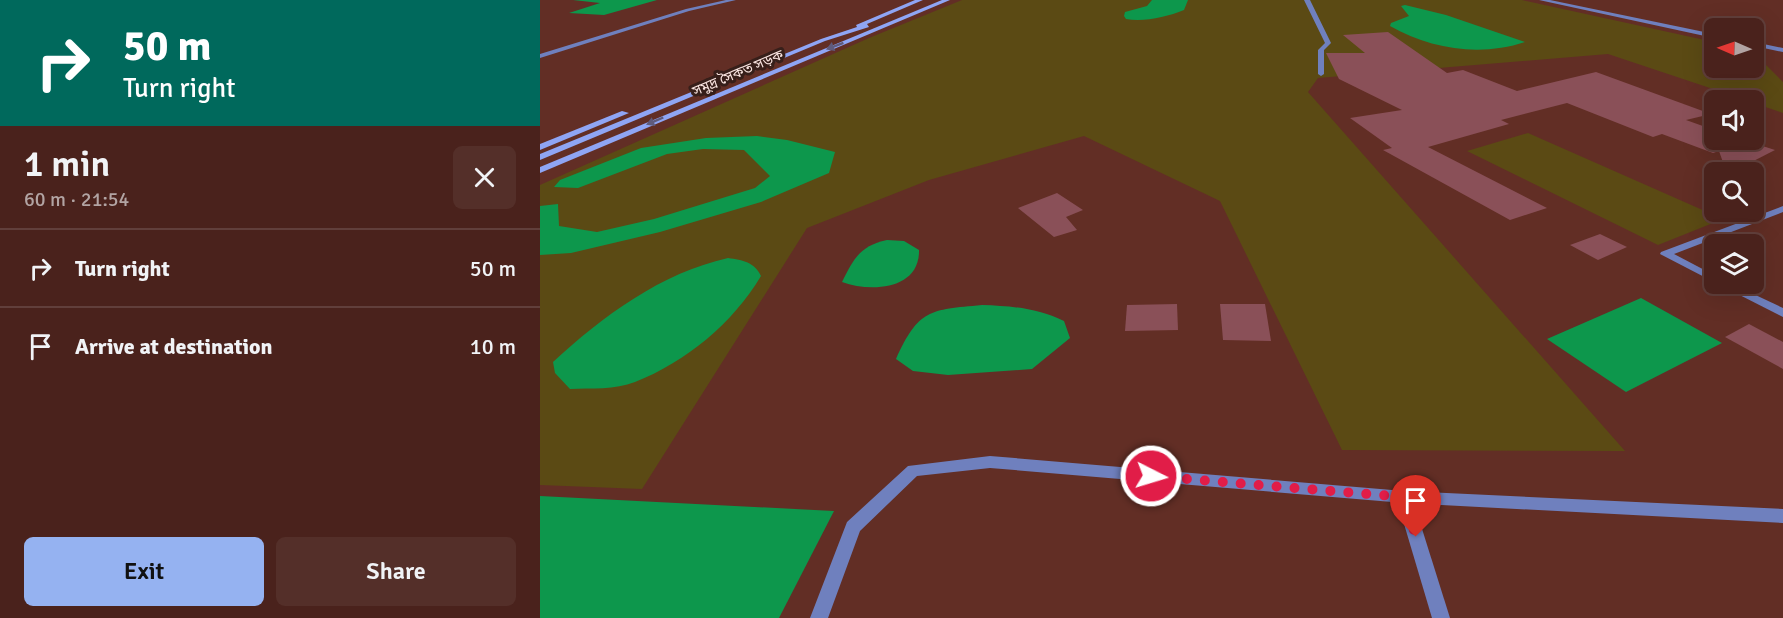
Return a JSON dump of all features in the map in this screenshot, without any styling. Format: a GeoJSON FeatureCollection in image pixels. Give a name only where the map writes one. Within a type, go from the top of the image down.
{"type":"FeatureCollection","features":[{"type":"Feature","properties":{"kind":"main road","name":"সমুদ্র সৈকত সড়ক"},"geometry":{"type":"LineString","coordinates":[[540,147],[767,57],[875,20],[920,0]]}},
{"type":"Feature","properties":{"kind":"main road"},"geometry":{"type":"LineString","coordinates":[[540,157],[823,40],[870,25],[929,0]]}},
{"type":"Feature","properties":{"kind":"main road","name":"সমুদ্র সৈকত সড়ক"},"geometry":{"type":"LineString","coordinates":[[540,170],[947,0]]}},
{"type":"Feature","properties":{"kind":"street"},"geometry":{"type":"LineString","coordinates":[[540,56],[688,10],[733,0]]}},
{"type":"Feature","properties":{"kind":"street"},"geometry":{"type":"LineString","coordinates":[[1307,0],[1328,43],[1321,50],[1321,74]]}},
{"type":"Feature","properties":{"kind":"street"},"geometry":{"type":"LineString","coordinates":[[1542,0],[1704,34]]}},
{"type":"Feature","properties":{"kind":"street"},"geometry":{"type":"LineString","coordinates":[[1764,46],[1783,50]]}},
{"type":"Feature","properties":{"kind":"street"},"geometry":{"type":"LineString","coordinates":[[1716,234],[1783,208]]}},
{"type":"Feature","properties":{"kind":"street"},"geometry":{"type":"LineString","coordinates":[[1704,239],[1665,254],[1704,274]]}},
{"type":"Feature","properties":{"kind":"street"},"geometry":{"type":"LineString","coordinates":[[1744,294],[1783,313]]}},
{"type":"Feature","properties":{"kind":"street"},"geometry":{"type":"LineString","coordinates":[[819,618],[853,527],[913,470],[990,462],[1404,497],[1783,516]]}},
{"type":"Feature","properties":{"kind":"street"},"geometry":{"type":"LineString","coordinates":[[1404,497],[1441,618]]}},
{"type":"Feature","properties":{"kind":"shaded area"},"geometry":{"type":"Polygon","coordinates":[[[573,0],[657,0],[604,15],[569,13],[600,3],[573,0]]]}},
{"type":"Feature","properties":{"kind":"shaded area"},"geometry":{"type":"Polygon","coordinates":[[[962,0],[1522,0],[1704,40],[1704,78],[1764,78],[1764,63],[1783,82],[1783,113],[1764,106],[1764,90],[1716,90],[1608,54],[1318,78],[1308,92],[1625,451],[1342,450],[1220,201],[1084,136],[929,180],[807,228],[642,489],[540,485],[540,185],[869,38],[962,0]]]}},
{"type":"Feature","properties":{"kind":"shaded area"},"geometry":{"type":"Polygon","coordinates":[[[1152,0],[1188,0],[1184,10],[1163,17],[1133,20],[1126,19],[1124,16],[1125,12],[1147,6],[1152,0]]]}},
{"type":"Feature","properties":{"kind":"shaded area"},"geometry":{"type":"Polygon","coordinates":[[[1401,6],[1446,15],[1525,42],[1508,47],[1473,50],[1438,45],[1405,34],[1390,26],[1391,23],[1409,16],[1401,6]]]}},
{"type":"Feature","properties":{"kind":"shaded area"},"geometry":{"type":"Polygon","coordinates":[[[1528,133],[1704,211],[1704,222],[1716,222],[1658,245],[1467,151],[1528,133]]]}},
{"type":"Feature","properties":{"kind":"shaded area"},"geometry":{"type":"Polygon","coordinates":[[[757,136],[787,140],[835,152],[829,173],[761,202],[660,232],[571,253],[540,255],[540,206],[558,204],[559,226],[597,232],[654,219],[755,188],[770,176],[744,150],[703,149],[667,154],[578,188],[554,187],[560,180],[641,148],[706,138],[757,136]]]}},
{"type":"Feature","properties":{"kind":"shaded area"},"geometry":{"type":"Polygon","coordinates":[[[887,240],[904,241],[919,250],[917,263],[912,273],[892,285],[880,287],[842,282],[859,254],[870,246],[887,240]]]}},
{"type":"Feature","properties":{"kind":"shaded area"},"geometry":{"type":"Polygon","coordinates":[[[728,258],[748,262],[761,276],[737,310],[722,325],[707,339],[672,364],[635,382],[603,388],[570,389],[555,373],[553,362],[592,328],[634,298],[679,274],[728,258]]]}},
{"type":"Feature","properties":{"kind":"shaded area"},"geometry":{"type":"Polygon","coordinates":[[[1641,298],[1722,343],[1626,392],[1547,339],[1641,298]]]}},
{"type":"Feature","properties":{"kind":"shaded area"},"geometry":{"type":"Polygon","coordinates":[[[982,305],[1024,308],[1044,313],[1064,321],[1070,338],[1032,369],[948,375],[913,371],[896,359],[912,330],[928,315],[938,311],[982,305]]]}},
{"type":"Feature","properties":{"kind":"shaded area"},"geometry":{"type":"Polygon","coordinates":[[[540,496],[834,511],[779,618],[540,618],[540,496]]]}},
{"type":"Feature","properties":{"kind":"building"},"geometry":{"type":"Polygon","coordinates":[[[1388,32],[1447,73],[1463,70],[1517,91],[1596,72],[1704,111],[1704,116],[1686,120],[1704,126],[1704,150],[1662,134],[1653,137],[1567,103],[1501,120],[1509,124],[1428,147],[1547,208],[1510,220],[1383,150],[1392,148],[1350,118],[1402,110],[1339,79],[1326,53],[1365,53],[1343,35],[1388,32]]]}},
{"type":"Feature","properties":{"kind":"building"},"geometry":{"type":"Polygon","coordinates":[[[1764,146],[1775,150],[1752,162],[1723,162],[1719,151],[1713,153],[1705,150],[1764,150],[1764,146]]]}},
{"type":"Feature","properties":{"kind":"building"},"geometry":{"type":"Polygon","coordinates":[[[1057,193],[1083,210],[1066,217],[1077,230],[1054,237],[1018,208],[1057,193]]]}},
{"type":"Feature","properties":{"kind":"building"},"geometry":{"type":"Polygon","coordinates":[[[1600,234],[1627,247],[1598,260],[1570,245],[1600,234]]]}},
{"type":"Feature","properties":{"kind":"building"},"geometry":{"type":"Polygon","coordinates":[[[1177,304],[1178,330],[1125,331],[1127,305],[1177,304]]]}},
{"type":"Feature","properties":{"kind":"building"},"geometry":{"type":"Polygon","coordinates":[[[1220,304],[1265,304],[1271,341],[1223,340],[1220,304]]]}},
{"type":"Feature","properties":{"kind":"building"},"geometry":{"type":"Polygon","coordinates":[[[1749,324],[1783,342],[1783,369],[1725,337],[1749,324]]]}},
{"type":"Feature","properties":{"kind":"route"},"geometry":{"type":"LineString","coordinates":[[1151,476],[1404,497],[1416,537]]}}]}
